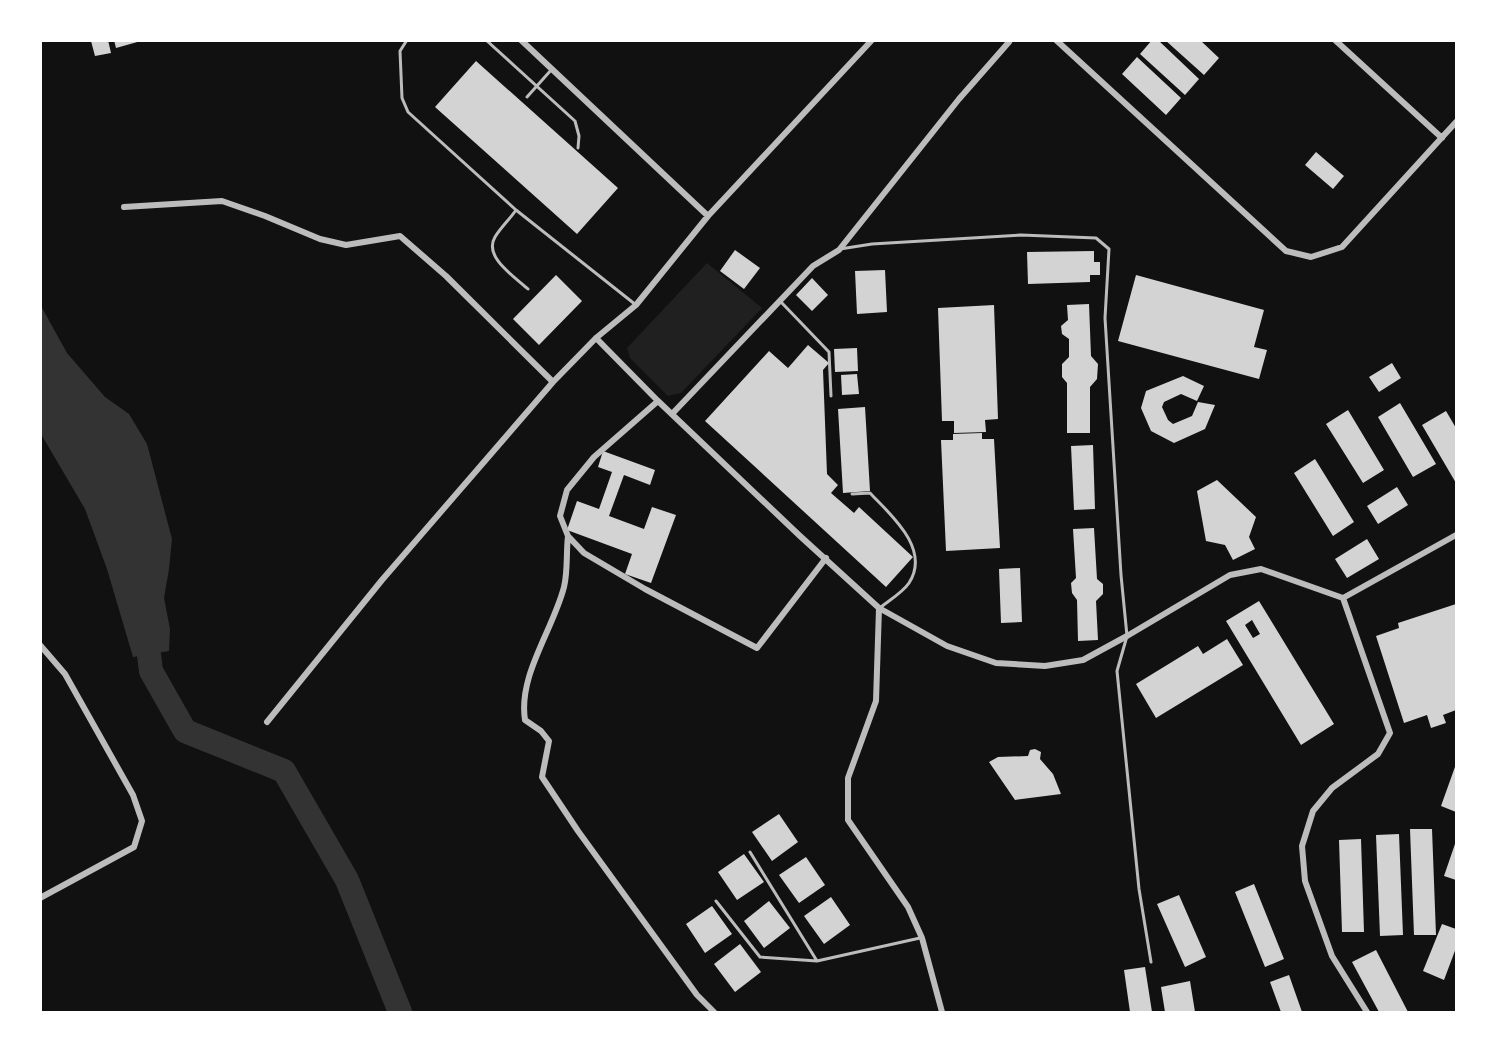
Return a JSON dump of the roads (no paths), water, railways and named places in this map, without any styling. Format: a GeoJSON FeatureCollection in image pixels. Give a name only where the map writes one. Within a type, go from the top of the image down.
{"type":"FeatureCollection","features":[{"type":"Feature","properties":{"kind":"street"},"geometry":{"type":"LineString","coordinates":[[520,40],[708,216]]}},
{"type":"Feature","properties":{"kind":"street"},"geometry":{"type":"LineString","coordinates":[[267,722],[382,580],[553,382],[596,338],[636,305],[708,216],[872,40]]}},
{"type":"Feature","properties":{"kind":"street"},"geometry":{"type":"LineString","coordinates":[[1056,40],[1286,251],[1311,257],[1342,247],[1456,122]]}},
{"type":"Feature","properties":{"kind":"street"},"geometry":{"type":"LineString","coordinates":[[1335,40],[1442,138]]}},
{"type":"Feature","properties":{"kind":"street"},"geometry":{"type":"LineString","coordinates":[[672,414],[813,266],[838,250],[959,99],[1009,42]]}},
{"type":"Feature","properties":{"kind":"street"},"geometry":{"type":"LineString","coordinates":[[124,207],[222,201],[320,239],[346,245],[400,236],[446,276],[553,382]]}},
{"type":"Feature","properties":{"kind":"street"},"geometry":{"type":"LineString","coordinates":[[596,338],[658,401],[879,608],[947,646],[996,663],[1045,666],[1083,660],[1230,575],[1261,569],[1343,598],[1456,535]]}},
{"type":"Feature","properties":{"kind":"street"},"geometry":{"type":"LineString","coordinates":[[658,401],[594,457],[567,490],[560,516],[567,536],[564,585],[553,619],[534,658],[524,708],[525,720],[541,731],[549,741],[542,777],[578,831],[697,995],[714,1012]]}},
{"type":"Feature","properties":{"kind":"street"},"geometry":{"type":"LineString","coordinates":[[567,536],[584,553],[634,583],[757,648],[826,558]]}},
{"type":"Feature","properties":{"kind":"street"},"geometry":{"type":"LineString","coordinates":[[1343,598],[1390,733],[1377,754],[1332,788],[1313,811],[1302,846],[1305,881],[1332,956],[1366,1012]]}},
{"type":"Feature","properties":{"kind":"street"},"geometry":{"type":"LineString","coordinates":[[879,608],[876,701],[848,778],[848,820],[908,907],[922,938],[942,1012]]}},
{"type":"Feature","properties":{"kind":"street"},"geometry":{"type":"LineString","coordinates":[[40,645],[65,674],[133,795],[142,821],[134,847],[40,898]]}},
{"type":"Feature","properties":{"kind":"lane"},"geometry":{"type":"LineString","coordinates":[[407,40],[400,51],[402,98],[408,112],[516,210],[636,305]]}},
{"type":"Feature","properties":{"kind":"lane"},"geometry":{"type":"LineString","coordinates":[[486,40],[575,121],[579,136],[578,147]]}},
{"type":"Feature","properties":{"kind":"lane"},"geometry":{"type":"LineString","coordinates":[[527,97],[552,69]]}},
{"type":"Feature","properties":{"kind":"lane"},"geometry":{"type":"LineString","coordinates":[[516,210],[494,239],[493,249],[495,259],[528,289]]}},
{"type":"Feature","properties":{"kind":"lane"},"geometry":{"type":"LineString","coordinates":[[838,250],[872,244],[1021,235],[1096,238],[1109,249],[1105,318],[1120,575],[1127,636],[1117,671],[1139,889],[1151,962]]}},
{"type":"Feature","properties":{"kind":"lane"},"geometry":{"type":"LineString","coordinates":[[781,302],[828,352],[831,396]]}},
{"type":"Feature","properties":{"kind":"lane"},"geometry":{"type":"LineString","coordinates":[[852,494],[870,493],[903,528],[916,558],[914,574],[908,585],[879,608]]}},
{"type":"Feature","properties":{"kind":"lane"},"geometry":{"type":"LineString","coordinates":[[750,852],[817,961]]}},
{"type":"Feature","properties":{"kind":"lane"},"geometry":{"type":"LineString","coordinates":[[716,901],[760,957],[817,961],[922,938]]}},
{"type":"Feature","properties":{"kind":"waterway"},"geometry":{"type":"LineString","coordinates":[[149,655],[151,671],[185,731],[284,771],[347,880],[400,1012]]}}]}
